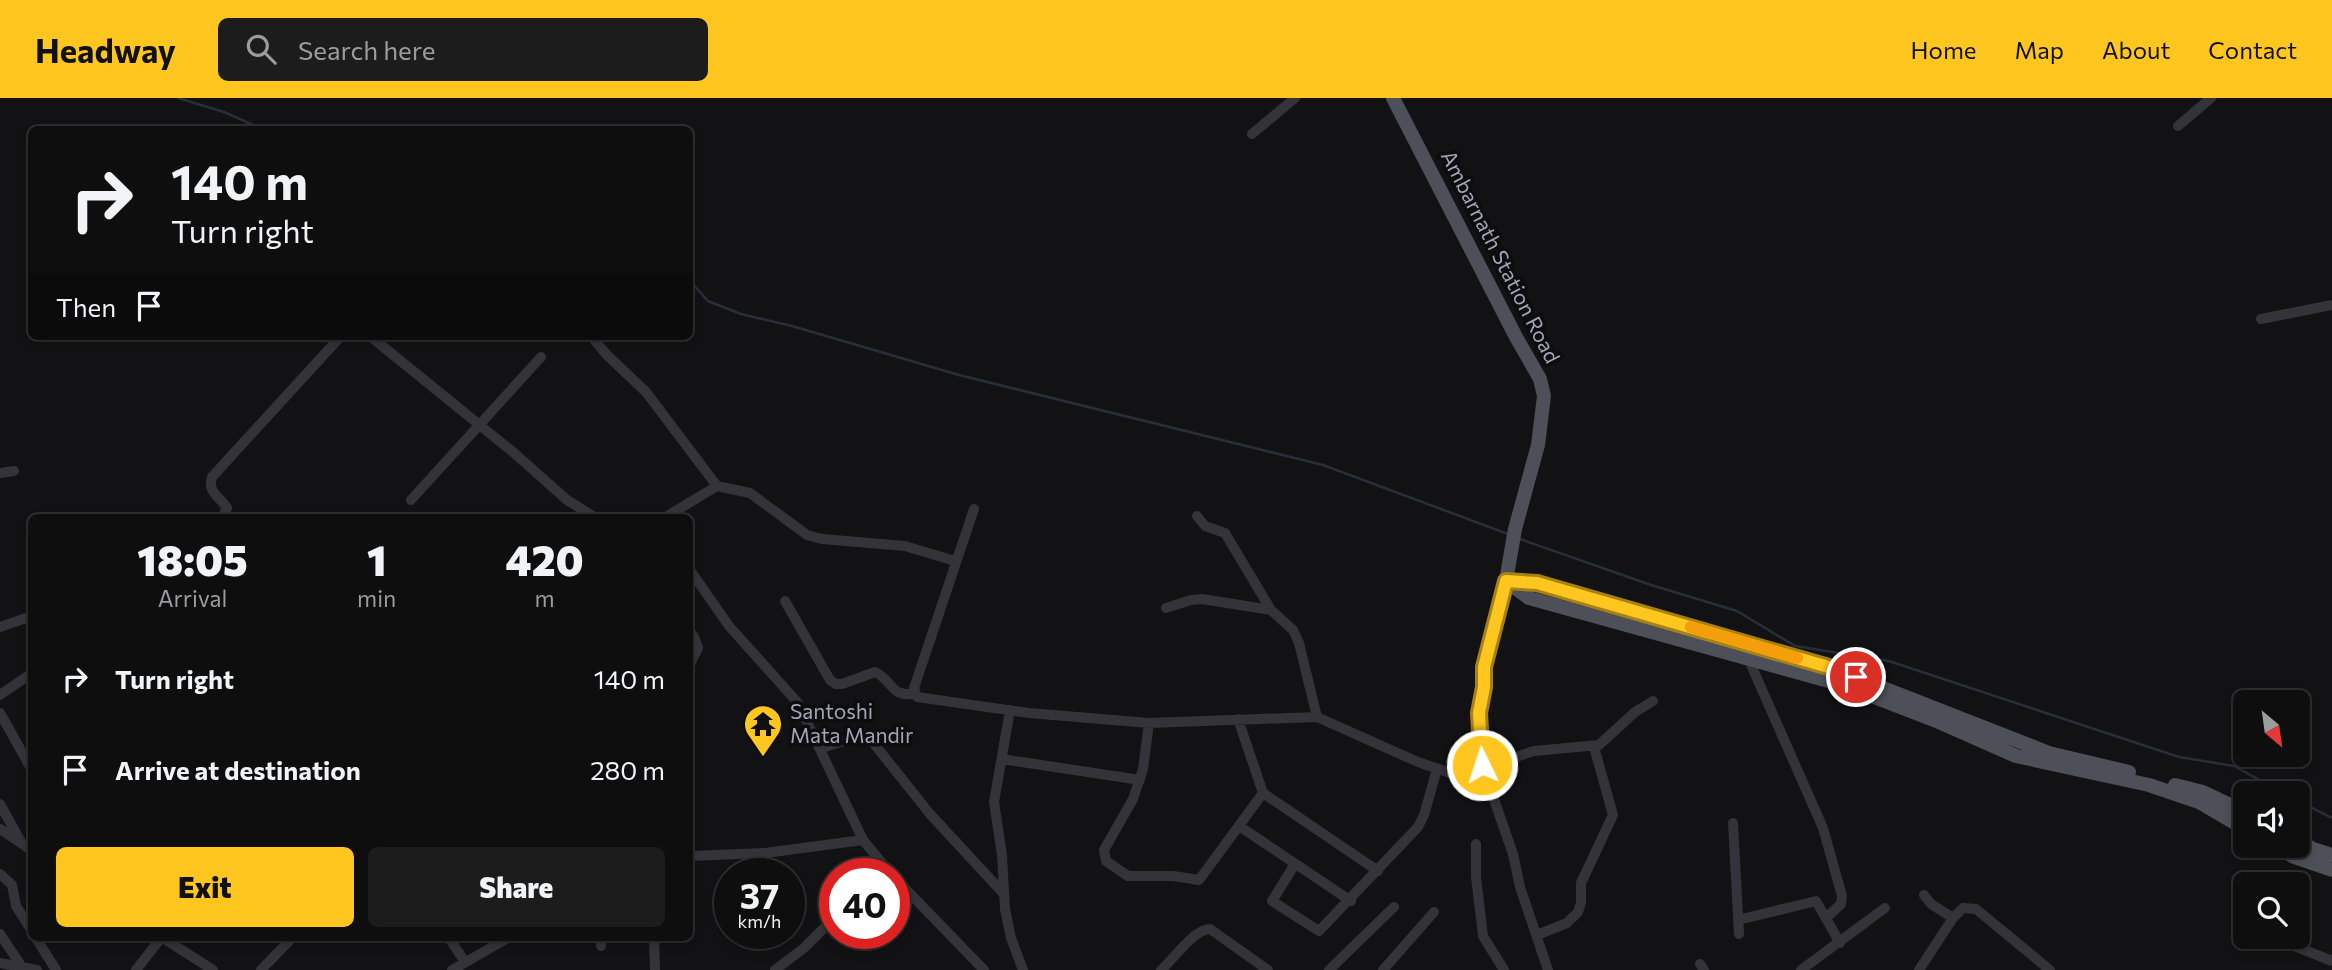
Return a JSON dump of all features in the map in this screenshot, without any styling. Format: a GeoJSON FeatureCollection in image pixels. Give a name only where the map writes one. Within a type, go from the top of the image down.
{"type":"FeatureCollection","features":[{"type":"Feature","properties":{"kind":"main road","name":"Ambarnath Station Road"},"geometry":{"type":"LineString","coordinates":[[1393,98],[1540,379],[1544,396],[1538,445],[1515,529],[1506,581]]}},
{"type":"Feature","properties":{"kind":"main road"},"geometry":{"type":"LineString","coordinates":[[1506,581],[1529,598],[1843,684],[2016,756],[2149,785],[2199,802],[2233,822]]}},
{"type":"Feature","properties":{"kind":"main road"},"geometry":{"type":"LineString","coordinates":[[1506,581],[1537,583],[1832,668],[2049,753],[2203,792],[2233,806]]}},
{"type":"Feature","properties":{"kind":"main road"},"geometry":{"type":"LineString","coordinates":[[2310,847],[2332,855]]}},
{"type":"Feature","properties":{"kind":"main road"},"geometry":{"type":"LineString","coordinates":[[2297,858],[2332,870]]}},
{"type":"Feature","properties":{"kind":"street"},"geometry":{"type":"LineString","coordinates":[[1252,134],[1295,98]]}},
{"type":"Feature","properties":{"kind":"street"},"geometry":{"type":"LineString","coordinates":[[2178,126],[2211,98]]}},
{"type":"Feature","properties":{"kind":"street"},"geometry":{"type":"LineString","coordinates":[[2262,319],[2332,305]]}},
{"type":"Feature","properties":{"kind":"street"},"geometry":{"type":"LineString","coordinates":[[225,514],[227,508],[211,488],[212,477],[337,340]]}},
{"type":"Feature","properties":{"kind":"street"},"geometry":{"type":"LineString","coordinates":[[375,340],[567,500],[590,514]]}},
{"type":"Feature","properties":{"kind":"street"},"geometry":{"type":"LineString","coordinates":[[595,341],[646,392],[717,486],[750,493],[807,535],[822,539],[905,546],[955,561]]}},
{"type":"Feature","properties":{"kind":"street"},"geometry":{"type":"LineString","coordinates":[[411,500],[541,357]]}},
{"type":"Feature","properties":{"kind":"street"},"geometry":{"type":"LineString","coordinates":[[0,473],[14,471]]}},
{"type":"Feature","properties":{"kind":"street"},"geometry":{"type":"LineString","coordinates":[[671,514],[717,486]]}},
{"type":"Feature","properties":{"kind":"street"},"geometry":{"type":"LineString","coordinates":[[915,694],[914,688],[974,509]]}},
{"type":"Feature","properties":{"kind":"street"},"geometry":{"type":"LineString","coordinates":[[1197,516],[1205,526],[1224,533],[1271,610],[1286,621],[1299,643],[1317,717]]}},
{"type":"Feature","properties":{"kind":"street"},"geometry":{"type":"LineString","coordinates":[[693,573],[729,626],[798,703],[863,840],[874,858]]}},
{"type":"Feature","properties":{"kind":"street","name":"Ambarnath Station Road"},"geometry":{"type":"LineString","coordinates":[[1506,581],[1484,667],[1484,687],[1479,713],[1484,770],[1548,970]]}},
{"type":"Feature","properties":{"kind":"street"},"geometry":{"type":"LineString","coordinates":[[1166,608],[1202,599],[1271,610]]}},
{"type":"Feature","properties":{"kind":"street"},"geometry":{"type":"LineString","coordinates":[[785,601],[830,680],[836,684],[875,672],[881,674],[894,691],[906,695],[915,694],[921,698],[1010,710],[1149,723],[1317,717],[1437,769],[1462,777],[1534,751],[1594,747],[1635,712],[1653,701]]}},
{"type":"Feature","properties":{"kind":"street"},"geometry":{"type":"LineString","coordinates":[[0,627],[28,617]]}},
{"type":"Feature","properties":{"kind":"street"},"geometry":{"type":"LineString","coordinates":[[693,636],[698,648],[693,658]]}},
{"type":"Feature","properties":{"kind":"street"},"geometry":{"type":"LineString","coordinates":[[1748,658],[1824,828],[1842,896],[1841,904],[1826,918]]}},
{"type":"Feature","properties":{"kind":"street"},"geometry":{"type":"LineString","coordinates":[[0,695],[28,676]]}},
{"type":"Feature","properties":{"kind":"street"},"geometry":{"type":"LineString","coordinates":[[1010,710],[994,802],[1011,938],[1023,970]]}},
{"type":"Feature","properties":{"kind":"street"},"geometry":{"type":"LineString","coordinates":[[0,713],[28,763]]}},
{"type":"Feature","properties":{"kind":"street"},"geometry":{"type":"LineString","coordinates":[[1238,719],[1262,793],[1378,871]]}},
{"type":"Feature","properties":{"kind":"street"},"geometry":{"type":"LineString","coordinates":[[1149,723],[1140,780],[1133,799],[1104,850],[1106,861],[1128,876],[1172,876],[1199,880],[1262,793]]}},
{"type":"Feature","properties":{"kind":"street"},"geometry":{"type":"LineString","coordinates":[[820,749],[853,739],[871,740],[930,814],[1004,894]]}},
{"type":"Feature","properties":{"kind":"street"},"geometry":{"type":"LineString","coordinates":[[1537,935],[1567,923],[1578,912],[1581,883],[1614,815],[1594,747]]}},
{"type":"Feature","properties":{"kind":"street"},"geometry":{"type":"LineString","coordinates":[[1002,759],[1140,780]]}},
{"type":"Feature","properties":{"kind":"street"},"geometry":{"type":"LineString","coordinates":[[1295,863],[1272,901],[1317,931],[1321,930],[1418,827],[1437,769]]}},
{"type":"Feature","properties":{"kind":"street"},"geometry":{"type":"LineString","coordinates":[[0,804],[22,844]]}},
{"type":"Feature","properties":{"kind":"street"},"geometry":{"type":"LineString","coordinates":[[1732,823],[1739,934]]}},
{"type":"Feature","properties":{"kind":"street"},"geometry":{"type":"LineString","coordinates":[[1239,826],[1351,901]]}},
{"type":"Feature","properties":{"kind":"street"},"geometry":{"type":"LineString","coordinates":[[0,829],[28,848]]}},
{"type":"Feature","properties":{"kind":"street"},"geometry":{"type":"LineString","coordinates":[[693,856],[765,853],[863,840]]}},
{"type":"Feature","properties":{"kind":"street"},"geometry":{"type":"LineString","coordinates":[[1476,845],[1476,877],[1483,936],[1504,970]]}},
{"type":"Feature","properties":{"kind":"street"},"geometry":{"type":"LineString","coordinates":[[0,874],[12,885],[16,906],[28,925]]}},
{"type":"Feature","properties":{"kind":"street"},"geometry":{"type":"LineString","coordinates":[[910,894],[984,970]]}},
{"type":"Feature","properties":{"kind":"street"},"geometry":{"type":"LineString","coordinates":[[1924,895],[1931,904],[1953,918]]}},
{"type":"Feature","properties":{"kind":"street"},"geometry":{"type":"LineString","coordinates":[[1738,920],[1811,901],[1819,903],[1840,943]]}},
{"type":"Feature","properties":{"kind":"street"},"geometry":{"type":"LineString","coordinates":[[1329,970],[1394,907]]}},
{"type":"Feature","properties":{"kind":"street"},"geometry":{"type":"LineString","coordinates":[[1807,968],[1885,908]]}},
{"type":"Feature","properties":{"kind":"street"},"geometry":{"type":"LineString","coordinates":[[1919,970],[1953,918],[1963,908],[1976,909],[2050,970]]}},
{"type":"Feature","properties":{"kind":"street"},"geometry":{"type":"LineString","coordinates":[[1383,970],[1434,912]]}},
{"type":"Feature","properties":{"kind":"street"},"geometry":{"type":"LineString","coordinates":[[1161,970],[1195,934],[1210,929],[1268,970]]}},
{"type":"Feature","properties":{"kind":"street"},"geometry":{"type":"LineString","coordinates":[[0,934],[22,967]]}},
{"type":"Feature","properties":{"kind":"street"},"geometry":{"type":"LineString","coordinates":[[775,970],[819,934]]}},
{"type":"Feature","properties":{"kind":"street"},"geometry":{"type":"LineString","coordinates":[[38,941],[56,970]]}},
{"type":"Feature","properties":{"kind":"street"},"geometry":{"type":"LineString","coordinates":[[136,970],[160,941]]}},
{"type":"Feature","properties":{"kind":"street"},"geometry":{"type":"LineString","coordinates":[[167,941],[213,970]]}},
{"type":"Feature","properties":{"kind":"street"},"geometry":{"type":"LineString","coordinates":[[261,970],[289,941]]}},
{"type":"Feature","properties":{"kind":"street"},"geometry":{"type":"LineString","coordinates":[[451,941],[465,962]]}},
{"type":"Feature","properties":{"kind":"street"},"geometry":{"type":"LineString","coordinates":[[452,970],[503,941]]}},
{"type":"Feature","properties":{"kind":"street"},"geometry":{"type":"LineString","coordinates":[[654,941],[656,970]]}},
{"type":"Feature","properties":{"kind":"street"},"geometry":{"type":"LineString","coordinates":[[2302,949],[2332,961]]}},
{"type":"Feature","properties":{"kind":"street"},"geometry":{"type":"LineString","coordinates":[[0,963],[37,970]]}},
{"type":"Feature","properties":{"kind":"waterway"},"geometry":{"type":"LineString","coordinates":[[178,98],[224,112],[256,126]]}},
{"type":"Feature","properties":{"kind":"waterway"},"geometry":{"type":"LineString","coordinates":[[693,284],[708,301],[741,314],[792,326],[959,375],[1323,465],[1508,534]]}},
{"type":"Feature","properties":{"kind":"waterway"},"geometry":{"type":"LineString","coordinates":[[1517,538],[1651,585],[1737,611],[1795,646],[1889,661],[2179,757],[2234,766],[2261,781]]}},
{"type":"Feature","properties":{"kind":"waterway"},"geometry":{"type":"LineString","coordinates":[[2310,807],[2332,818]]}},
{"type":"Feature","properties":{"kind":"slow traffic"},"geometry":{"type":"LineString","coordinates":[[1691,627],[1797,658]]}},
{"type":"Feature","properties":{"kind":"place","name":"Santoshi Mata Mandir"},"geometry":{"type":"Point","coordinates":[763,758]}},
{"type":"Feature","properties":{"kind":"route"},"geometry":{"type":"LineString","coordinates":[[1482,765],[1479,713],[1484,687],[1484,667],[1506,581],[1537,583],[1856,677]]}}]}
